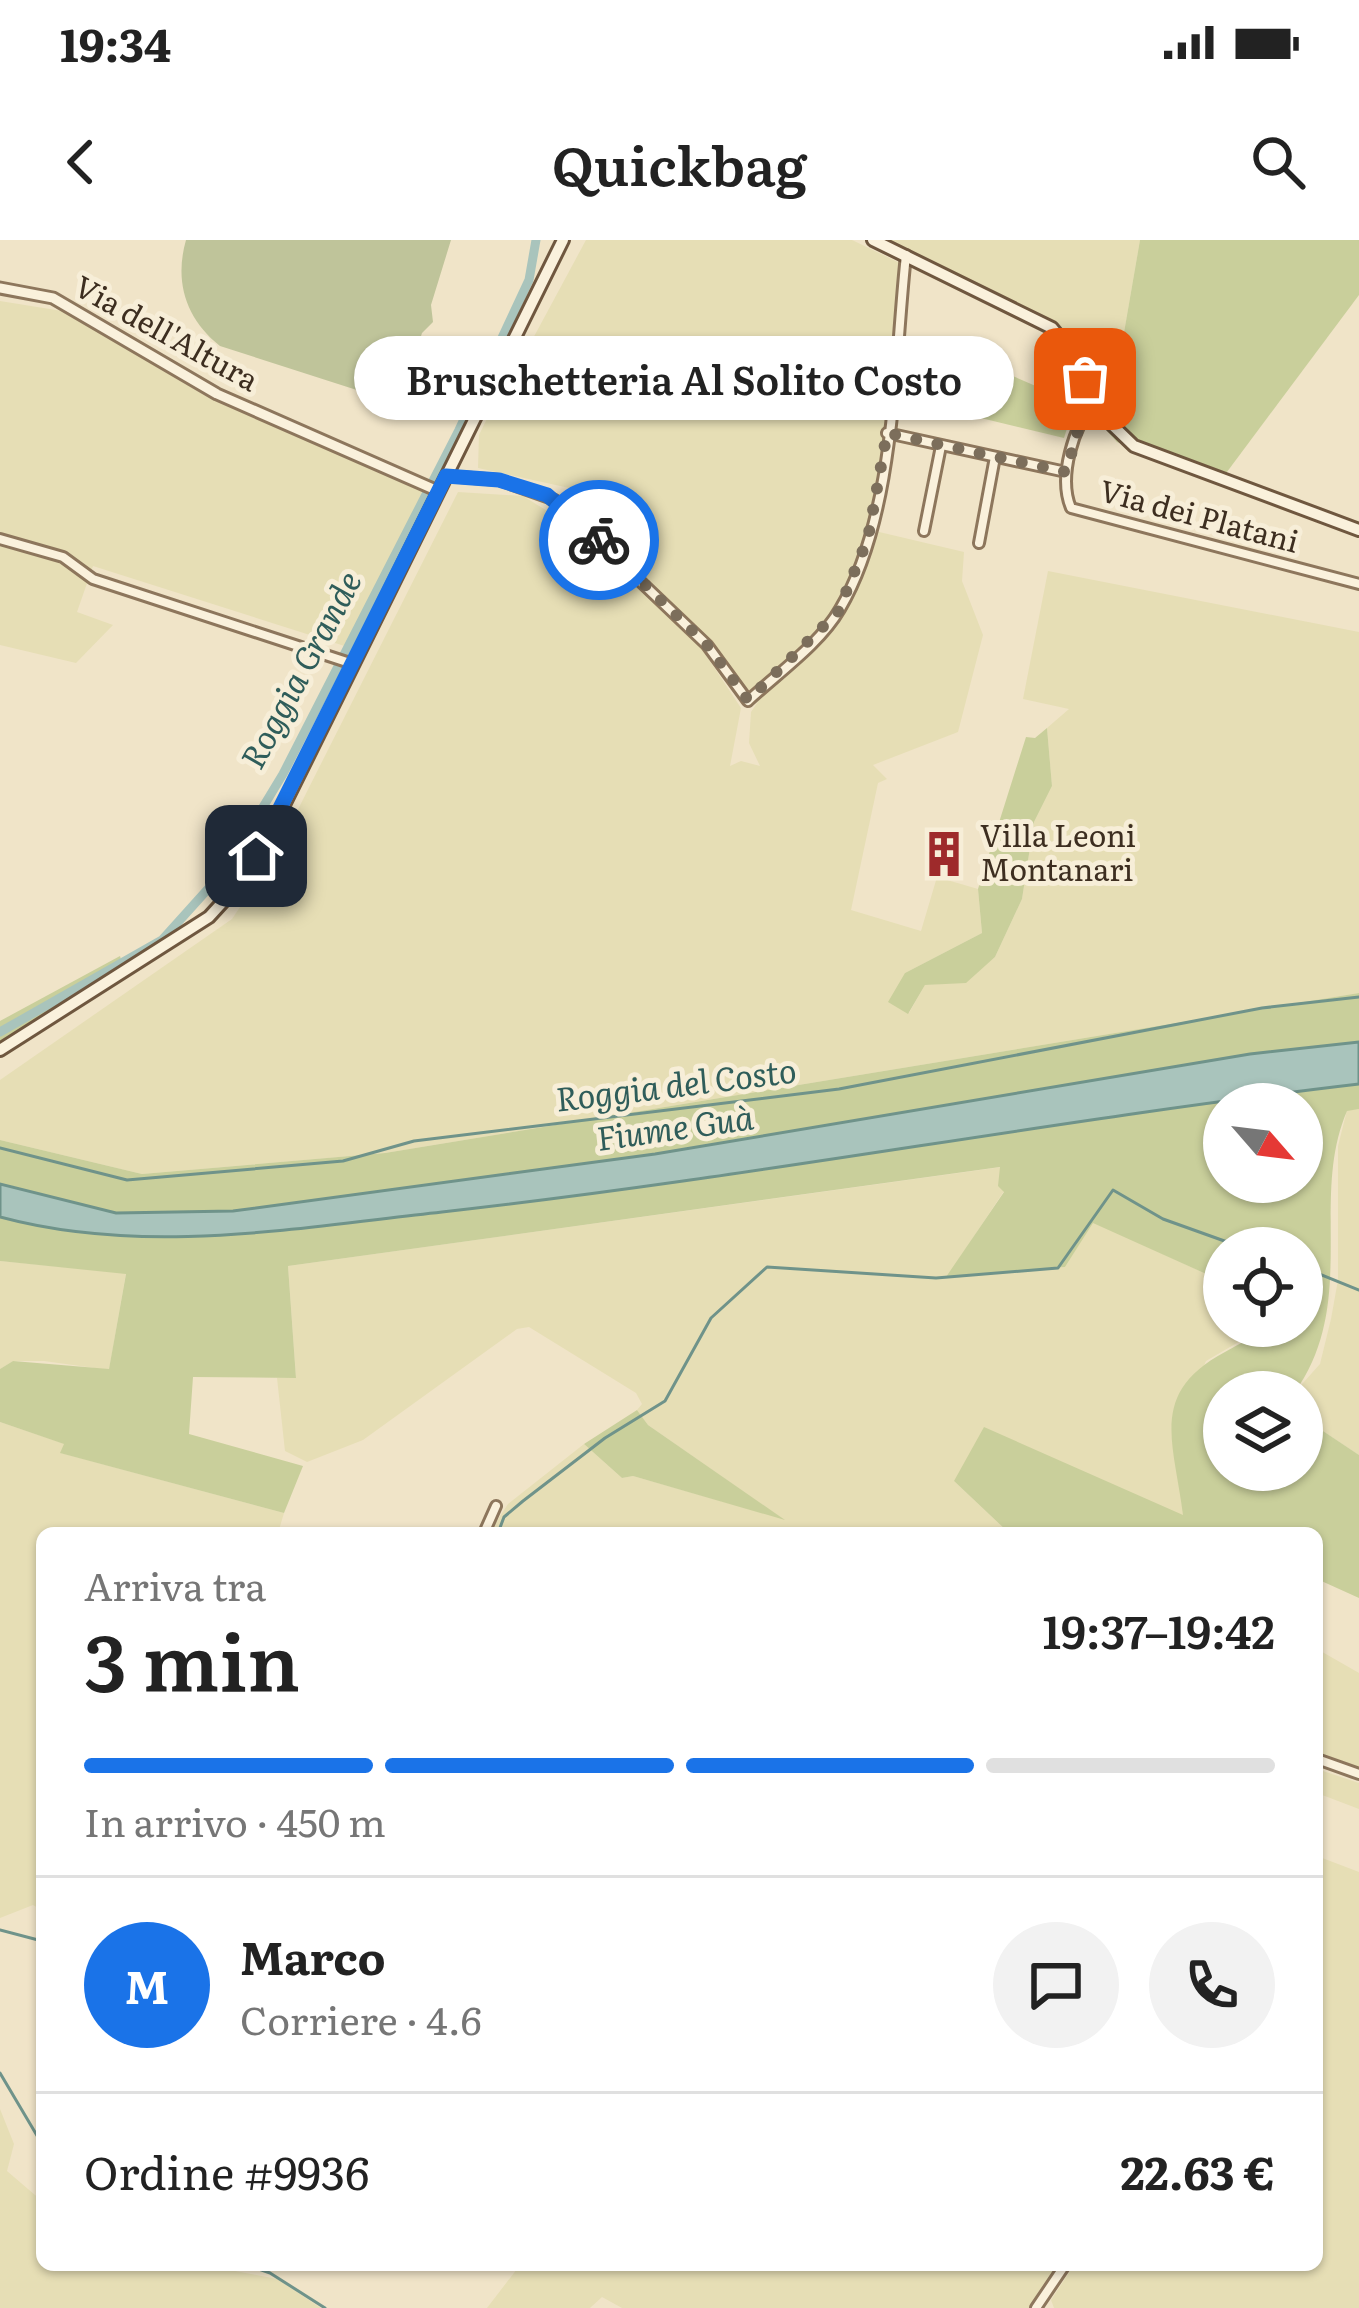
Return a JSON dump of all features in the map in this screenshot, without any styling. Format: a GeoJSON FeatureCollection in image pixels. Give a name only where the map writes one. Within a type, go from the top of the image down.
{"type":"FeatureCollection","features":[{"type":"Feature","properties":{"kind":"main road"},"geometry":{"type":"LineString","coordinates":[[0,1050],[177,942],[230,894],[275,823],[563,240]]}},
{"type":"Feature","properties":{"kind":"main road"},"geometry":{"type":"LineString","coordinates":[[873,240],[1052,328],[1075,356],[1095,401],[1120,436],[1149,453],[1359,530]]}},
{"type":"Feature","properties":{"kind":"street"},"geometry":{"type":"LineString","coordinates":[[446,476],[499,480],[555,500],[707,645],[748,700],[838,612],[868,538],[887,433],[906,255]]}},
{"type":"Feature","properties":{"kind":"street","name":"Via dell'Altura"},"geometry":{"type":"LineString","coordinates":[[0,288],[53,298],[217,394],[438,491]]}},
{"type":"Feature","properties":{"kind":"street","name":"Via dei Platani"},"geometry":{"type":"LineString","coordinates":[[1095,401],[1082,416],[1066,472],[1067,500],[1074,510],[1359,584]]}},
{"type":"Feature","properties":{"kind":"street"},"geometry":{"type":"LineString","coordinates":[[887,433],[1066,472]]}},
{"type":"Feature","properties":{"kind":"street"},"geometry":{"type":"LineString","coordinates":[[924,531],[941,446]]}},
{"type":"Feature","properties":{"kind":"street"},"geometry":{"type":"LineString","coordinates":[[979,543],[995,457]]}},
{"type":"Feature","properties":{"kind":"street"},"geometry":{"type":"LineString","coordinates":[[0,539],[63,557],[93,580],[354,664]]}},
{"type":"Feature","properties":{"kind":"street"},"geometry":{"type":"LineString","coordinates":[[487,1527],[496,1506]]}},
{"type":"Feature","properties":{"kind":"street"},"geometry":{"type":"LineString","coordinates":[[1323,1761],[1359,1774]]}},
{"type":"Feature","properties":{"kind":"street"},"geometry":{"type":"LineString","coordinates":[[1036,2308],[1060,2271]]}},
{"type":"Feature","properties":{"kind":"shaded area"},"geometry":{"type":"Polygon","coordinates":[[[586,240],[852,240],[902,264],[875,531],[964,552],[962,581],[983,635],[958,732],[873,765],[887,779],[878,783],[851,910],[921,931],[937,877],[978,889],[982,933],[905,973],[909,1013],[925,985],[966,982],[995,957],[1022,899],[1034,822],[1052,786],[1047,728],[1069,709],[1023,699],[1048,571],[1359,632],[1359,993],[385,1153],[142,1174],[0,1140],[0,1080],[232,919],[275,855],[458,492],[523,496],[578,530],[702,649],[741,708],[730,766],[741,761],[760,766],[749,743],[751,712],[761,697],[749,703],[707,640],[619,556],[642,504],[478,468],[479,435],[524,343],[530,344],[586,240]]]}},
{"type":"Feature","properties":{"kind":"shaded area"},"geometry":{"type":"Polygon","coordinates":[[[873,240],[1140,240],[1107,431],[1067,354],[1048,333],[873,240]]]}},
{"type":"Feature","properties":{"kind":"shaded area"},"geometry":{"type":"Polygon","coordinates":[[[0,301],[62,311],[204,395],[431,492],[354,649],[93,566],[77,612],[113,625],[76,663],[0,645],[0,301]]]}},
{"type":"Feature","properties":{"kind":"shaded area"},"geometry":{"type":"Polygon","coordinates":[[[1359,1109],[1359,1455],[1323,1431],[1323,1371],[1314,1371],[1320,1364],[1338,1280],[1338,1146],[1347,1110],[1359,1109]]]}},
{"type":"Feature","properties":{"kind":"shaded area"},"geometry":{"type":"Polygon","coordinates":[[[1002,1167],[1004,1191],[947,1277],[1065,1267],[1093,1222],[1203,1272],[1203,1347],[1230,1347],[1206,1361],[1173,1435],[1184,1516],[954,1481],[1003,1527],[493,1527],[508,1504],[584,1444],[622,1478],[633,1476],[781,1518],[648,1425],[637,1410],[642,1404],[636,1393],[529,1327],[517,1329],[363,1440],[307,1462],[285,1451],[277,1378],[296,1377],[288,1266],[1002,1167]]]}},
{"type":"Feature","properties":{"kind":"shaded area"},"geometry":{"type":"Polygon","coordinates":[[[0,1261],[126,1273],[109,1370],[44,1361],[13,1361],[0,1369],[0,1261]]]}},
{"type":"Feature","properties":{"kind":"shaded area"},"geometry":{"type":"Polygon","coordinates":[[[0,1422],[65,1444],[61,1453],[284,1513],[280,1527],[36,1527],[36,1907],[0,1918],[0,1422]]]}},
{"type":"Feature","properties":{"kind":"shaded area"},"geometry":{"type":"Polygon","coordinates":[[[1323,1652],[1359,1673],[1359,1770],[1323,1757],[1323,1652]]]}},
{"type":"Feature","properties":{"kind":"shaded area"},"geometry":{"type":"Polygon","coordinates":[[[1323,1771],[1359,1783],[1359,1809],[1323,1795],[1323,1771]]]}},
{"type":"Feature","properties":{"kind":"shaded area"},"geometry":{"type":"Polygon","coordinates":[[[1323,1858],[1359,1872],[1359,2308],[1054,2308],[1051,2300],[1070,2271],[1323,2271],[1323,1858]]]}},
{"type":"Feature","properties":{"kind":"shaded area"},"geometry":{"type":"Polygon","coordinates":[[[0,2109],[14,2144],[7,2171],[36,2196],[36,2271],[235,2271],[277,2279],[321,2308],[0,2308],[0,2109]]]}},
{"type":"Feature","properties":{"kind":"shaded area"},"geometry":{"type":"Polygon","coordinates":[[[515,2271],[1054,2271],[1031,2308],[622,2308],[602,2297],[590,2308],[487,2308],[515,2271]]]}},
{"type":"Feature","properties":{"kind":"green space"},"geometry":{"type":"Polygon","coordinates":[[[186,240],[451,240],[431,305],[433,322],[422,333],[407,380],[400,378],[391,401],[220,346],[199,324],[186,299],[181,270],[186,240]]]}},
{"type":"Feature","properties":{"kind":"green space"},"geometry":{"type":"Polygon","coordinates":[[[1140,240],[1359,240],[1359,295],[1218,484],[1117,442],[1107,431],[1140,240]]]}},
{"type":"Feature","properties":{"kind":"green space"},"geometry":{"type":"Polygon","coordinates":[[[971,358],[1075,403],[1064,438],[956,412],[971,358]]]}},
{"type":"Feature","properties":{"kind":"green space"},"geometry":{"type":"Polygon","coordinates":[[[1047,728],[1052,786],[1034,822],[1022,899],[995,957],[966,983],[925,985],[908,1014],[888,1002],[905,973],[982,933],[978,889],[1026,737],[1035,738],[1047,728]]]}},
{"type":"Feature","properties":{"kind":"green space"},"geometry":{"type":"Polygon","coordinates":[[[120,956],[123,966],[0,1044],[0,1021],[120,956]]]}},
{"type":"Feature","properties":{"kind":"green space"},"geometry":{"type":"Polygon","coordinates":[[[1359,993],[1359,1042],[1250,1054],[655,1154],[233,1211],[116,1213],[0,1184],[0,1140],[142,1174],[385,1153],[1359,993]]]}},
{"type":"Feature","properties":{"kind":"green space"},"geometry":{"type":"Polygon","coordinates":[[[1359,1084],[1359,1109],[1347,1111],[1336,1145],[1330,1286],[1323,1328],[1323,1227],[1203,1227],[1203,1273],[1093,1223],[1065,1267],[946,1277],[1004,1192],[998,1186],[1000,1167],[288,1266],[296,1378],[193,1377],[189,1434],[303,1466],[284,1513],[60,1453],[64,1444],[0,1422],[0,1369],[13,1361],[109,1369],[126,1274],[0,1261],[0,1217],[110,1235],[221,1235],[672,1183],[1203,1104],[1203,1203],[1323,1203],[1323,1089],[1359,1084]]]}},
{"type":"Feature","properties":{"kind":"green space"},"geometry":{"type":"Polygon","coordinates":[[[1234,1347],[1317,1347],[1306,1371],[1203,1371],[1203,1491],[1323,1491],[1323,1431],[1359,1455],[1359,1598],[1323,1582],[1323,1527],[1003,1527],[954,1481],[984,1427],[1183,1515],[1172,1442],[1176,1402],[1185,1384],[1234,1347]]]}},
{"type":"Feature","properties":{"kind":"green space"},"geometry":{"type":"Polygon","coordinates":[[[637,1410],[648,1425],[785,1520],[633,1476],[622,1478],[584,1444],[637,1410]]]}},
{"type":"Feature","properties":{"kind":"water"},"geometry":{"type":"Polygon","coordinates":[[[1359,1042],[1359,1084],[1323,1089],[1323,1083],[1203,1083],[1203,1104],[557,1198],[332,1225],[165,1237],[54,1229],[0,1217],[0,1184],[116,1213],[233,1211],[655,1154],[1250,1054],[1359,1042]]]}},
{"type":"Feature","properties":{"kind":"waterway","name":"Roggia Grande"},"geometry":{"type":"LineString","coordinates":[[0,1032],[162,940],[225,870],[283,774],[459,430],[529,280],[536,240]]}},
{"type":"Feature","properties":{"kind":"waterway","name":"Roggia del Costo"},"geometry":{"type":"LineString","coordinates":[[0,1148],[127,1180],[343,1161],[414,1141],[839,1089],[1262,1008],[1359,997]]}},
{"type":"Feature","properties":{"kind":"waterway"},"geometry":{"type":"LineString","coordinates":[[500,1527],[504,1517],[605,1438],[665,1401],[711,1318],[767,1267],[936,1278],[1058,1268],[1113,1190],[1163,1219],[1203,1233]]}},
{"type":"Feature","properties":{"kind":"waterway"},"geometry":{"type":"LineString","coordinates":[[1323,1275],[1359,1290]]}},
{"type":"Feature","properties":{"kind":"waterway"},"geometry":{"type":"LineString","coordinates":[[0,1930],[36,1939]]}},
{"type":"Feature","properties":{"kind":"waterway"},"geometry":{"type":"LineString","coordinates":[[0,2073],[36,2134]]}},
{"type":"Feature","properties":{"kind":"waterway"},"geometry":{"type":"LineString","coordinates":[[264,2271],[325,2308]]}},
{"type":"Feature","properties":{"kind":"way so far"},"geometry":{"type":"LineString","coordinates":[[599,540],[707,645],[748,700],[838,612],[868,538],[887,433],[1066,472],[1082,416],[1095,401],[1085,379]]}},
{"type":"Feature","properties":{"kind":"place","name":"Bruschetteria Al Solito Costo"},"geometry":{"type":"Point","coordinates":[1085,379]}},
{"type":"Feature","properties":{"kind":"place","name":"Villa Leoni Montanari"},"geometry":{"type":"Point","coordinates":[944,854]}},
{"type":"Feature","properties":{"kind":"route"},"geometry":{"type":"LineString","coordinates":[[256,856],[446,476],[499,480],[547,495],[599,540]]}},
{"type":"Feature","properties":{"kind":"water label","name":"Fiume Guà"},"geometry":{"type":"Point","coordinates":[675,1128]}}]}
